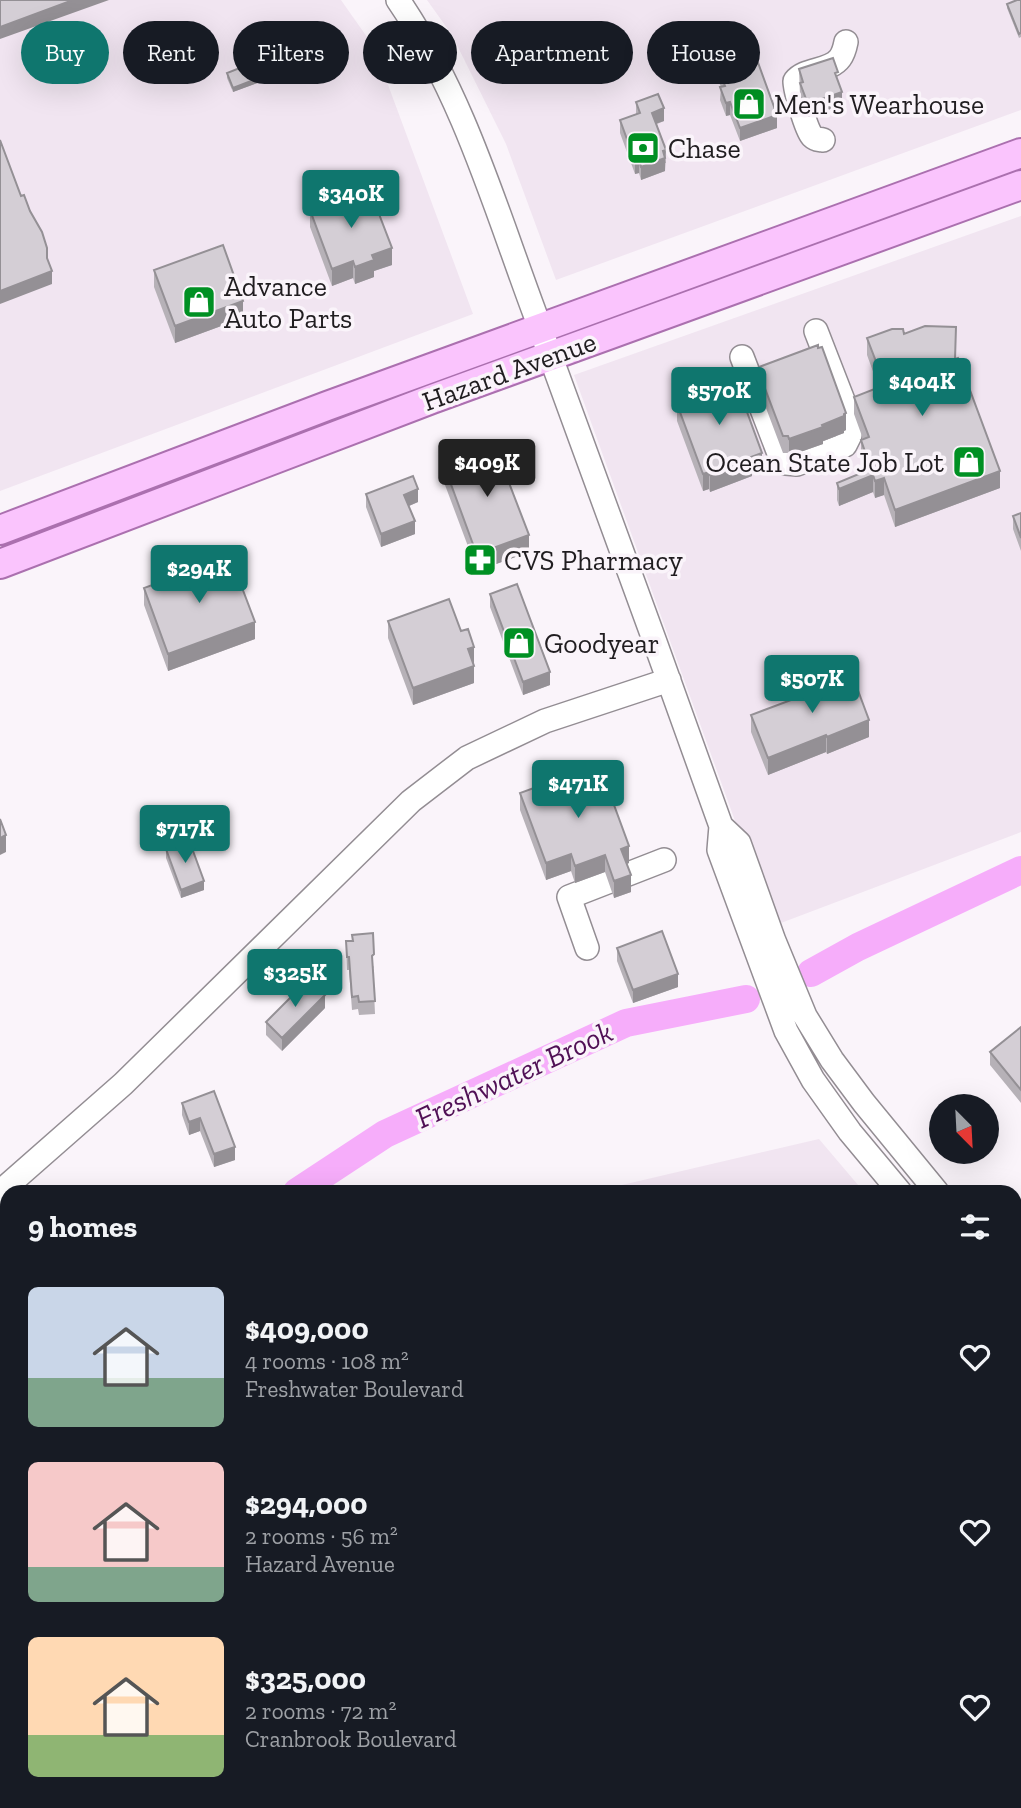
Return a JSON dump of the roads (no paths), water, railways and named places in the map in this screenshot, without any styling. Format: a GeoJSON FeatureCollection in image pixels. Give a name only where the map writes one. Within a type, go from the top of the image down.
{"type":"FeatureCollection","features":[{"type":"Feature","properties":{"kind":"main road","name":"Hazard Avenue"},"geometry":{"type":"LineString","coordinates":[[0,530],[540,327],[1021,153]]}},
{"type":"Feature","properties":{"kind":"main road"},"geometry":{"type":"LineString","coordinates":[[966,173],[977,201]]}},
{"type":"Feature","properties":{"kind":"main road","name":"Hazard Avenue"},"geometry":{"type":"LineString","coordinates":[[0,564],[308,445],[1021,185]]}},
{"type":"Feature","properties":{"kind":"main road"},"geometry":{"type":"LineString","coordinates":[[73,535],[101,513],[119,484]]}},
{"type":"Feature","properties":{"kind":"street"},"geometry":{"type":"LineString","coordinates":[[398,0],[432,57],[460,116],[551,355],[721,826],[719,850],[786,1031],[813,1080],[850,1132],[894,1185]]}},
{"type":"Feature","properties":{"kind":"street"},"geometry":{"type":"LineString","coordinates":[[823,140],[811,135],[797,96],[795,81],[800,76],[840,59],[846,42]]}},
{"type":"Feature","properties":{"kind":"street"},"geometry":{"type":"LineString","coordinates":[[742,357],[780,456],[786,463],[797,464],[845,445],[850,435],[851,421],[816,331]]}},
{"type":"Feature","properties":{"kind":"street"},"geometry":{"type":"LineString","coordinates":[[8,1185],[123,1084],[411,801],[467,758],[545,721],[669,680]]}},
{"type":"Feature","properties":{"kind":"street"},"geometry":{"type":"LineString","coordinates":[[721,826],[739,843],[774,941],[805,1016],[832,1060],[931,1185]]}},
{"type":"Feature","properties":{"kind":"street"},"geometry":{"type":"LineString","coordinates":[[587,948],[569,897],[664,860]]}},
{"type":"Feature","properties":{"kind":"waterway","name":"Freshwater Brook"},"geometry":{"type":"LineString","coordinates":[[811,973],[858,947],[1021,870]]}},
{"type":"Feature","properties":{"kind":"waterway","name":"Freshwater Brook"},"geometry":{"type":"LineString","coordinates":[[308,1185],[385,1134],[626,1023],[746,999]]}},
{"type":"Feature","properties":{"kind":"place","name":"Men's Wearhouse"},"geometry":{"type":"Point","coordinates":[749,104]}},
{"type":"Feature","properties":{"kind":"place","name":"Chase"},"geometry":{"type":"Point","coordinates":[643,148]}},
{"type":"Feature","properties":{"kind":"place","name":"Advance Auto Parts"},"geometry":{"type":"Point","coordinates":[199,302]}},
{"type":"Feature","properties":{"kind":"place","name":"Ocean State Job Lot"},"geometry":{"type":"Point","coordinates":[969,462]}},
{"type":"Feature","properties":{"kind":"place","name":"CVS Pharmacy"},"geometry":{"type":"Point","coordinates":[480,560]}},
{"type":"Feature","properties":{"kind":"place","name":"Goodyear"},"geometry":{"type":"Point","coordinates":[519,643]}}]}
